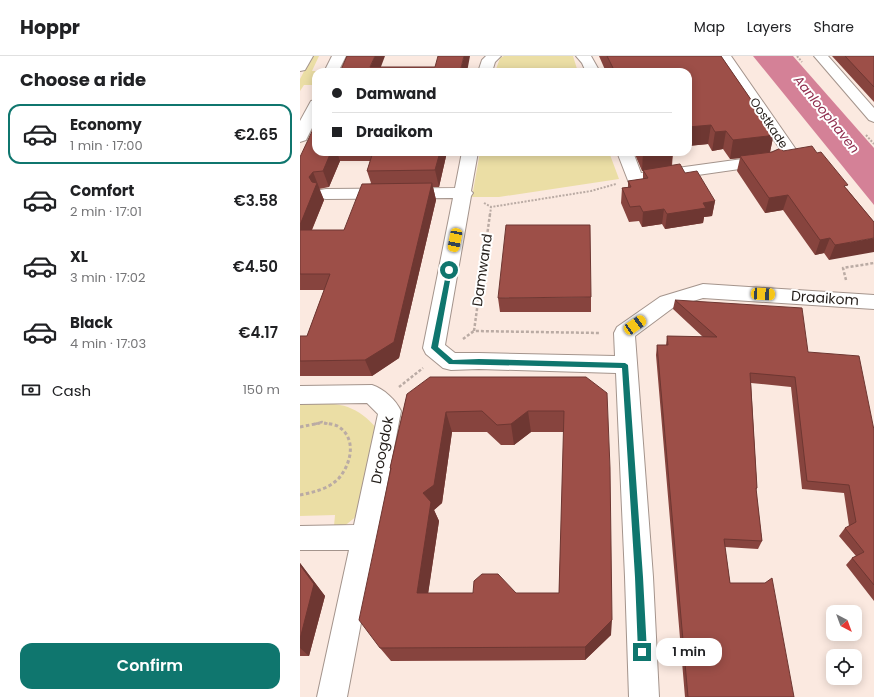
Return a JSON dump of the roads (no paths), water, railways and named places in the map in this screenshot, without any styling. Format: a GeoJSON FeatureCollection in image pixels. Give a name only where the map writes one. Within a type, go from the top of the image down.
{"type":"FeatureCollection","features":[{"type":"Feature","properties":{"kind":"street"},"geometry":{"type":"LineString","coordinates":[[300,67],[306,56]]}},
{"type":"Feature","properties":{"kind":"street"},"geometry":{"type":"LineString","coordinates":[[333,68],[339,56]]}},
{"type":"Feature","properties":{"kind":"street"},"geometry":{"type":"LineString","coordinates":[[486,68],[489,60],[494,56]]}},
{"type":"Feature","properties":{"kind":"street"},"geometry":{"type":"LineString","coordinates":[[583,56],[588,61],[591,68]]}},
{"type":"Feature","properties":{"kind":"street","name":"Oostkade"},"geometry":{"type":"LineString","coordinates":[[626,156],[635,179],[768,160],[789,151],[724,56]]}},
{"type":"Feature","properties":{"kind":"street"},"geometry":{"type":"LineString","coordinates":[[821,56],[874,117]]}},
{"type":"Feature","properties":{"kind":"street"},"geometry":{"type":"LineString","coordinates":[[300,137],[312,112]]}},
{"type":"Feature","properties":{"kind":"street"},"geometry":{"type":"LineString","coordinates":[[469,156],[464,193],[434,348],[451,362],[479,361],[625,365],[639,577],[644,697]]}},
{"type":"Feature","properties":{"kind":"street"},"geometry":{"type":"LineString","coordinates":[[326,194],[464,193]]}},
{"type":"Feature","properties":{"kind":"street","name":"Draaikom"},"geometry":{"type":"LineString","coordinates":[[625,365],[624,333],[667,302],[703,291],[863,301]]}},
{"type":"Feature","properties":{"kind":"street","name":"Droogdok"},"geometry":{"type":"LineString","coordinates":[[300,394],[372,394],[390,411],[332,697]]}},
{"type":"Feature","properties":{"kind":"street"},"geometry":{"type":"LineString","coordinates":[[300,538],[365,537]]}},
{"type":"Feature","properties":{"kind":"water","name":"Aanloophaven"},"geometry":{"type":"Polygon","coordinates":[[[753,56],[793,56],[874,148],[874,205],[753,56]]]}}]}
